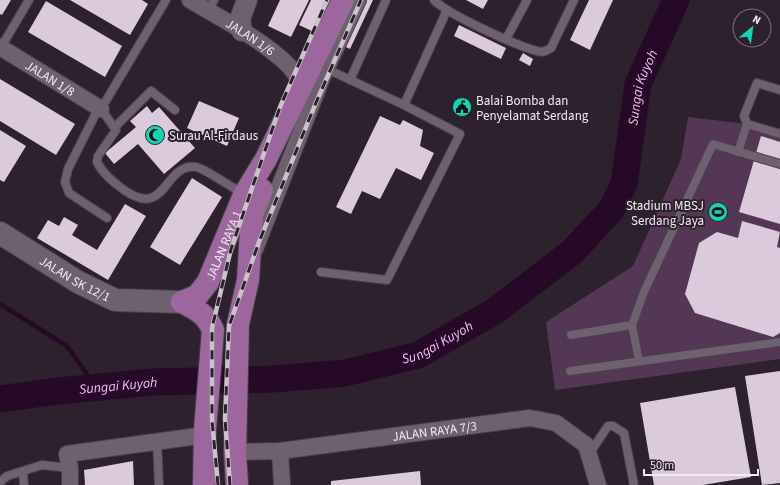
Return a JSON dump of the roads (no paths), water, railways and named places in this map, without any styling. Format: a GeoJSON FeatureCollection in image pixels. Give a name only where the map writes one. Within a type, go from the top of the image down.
{"type":"FeatureCollection","features":[{"type":"Feature","properties":{"kind":"main road","name":"JALAN RAYA 1"},"geometry":{"type":"LineString","coordinates":[[182,302],[197,296],[208,282],[244,195],[266,159],[343,0]]}},
{"type":"Feature","properties":{"kind":"main road"},"geometry":{"type":"LineString","coordinates":[[237,485],[235,442],[238,324],[248,280],[252,214],[262,191],[266,159]]}},
{"type":"Feature","properties":{"kind":"main road","name":"JALAN SK 12/1"},"geometry":{"type":"LineString","coordinates":[[0,233],[78,282],[115,300],[182,302]]}},
{"type":"Feature","properties":{"kind":"main road"},"geometry":{"type":"LineString","coordinates":[[182,302],[202,312],[208,319],[213,330],[205,432],[204,485]]}},
{"type":"Feature","properties":{"kind":"street","name":"JALAN 1/6"},"geometry":{"type":"LineString","coordinates":[[190,0],[211,5],[242,31],[289,66],[303,85]]}},
{"type":"Feature","properties":{"kind":"street"},"geometry":{"type":"LineString","coordinates":[[242,31],[240,19],[246,0]]}},
{"type":"Feature","properties":{"kind":"street"},"geometry":{"type":"LineString","coordinates":[[248,280],[254,250],[270,208],[327,69],[358,0]]}},
{"type":"Feature","properties":{"kind":"street","name":"JALAN 1/8"},"geometry":{"type":"LineString","coordinates":[[0,48],[100,108]]}},
{"type":"Feature","properties":{"kind":"street","name":"JALAN RAYA 7/3"},"geometry":{"type":"LineString","coordinates":[[235,442],[280,450],[530,418],[556,423],[586,445],[598,485]]}},
{"type":"Feature","properties":{"kind":"street"},"geometry":{"type":"LineString","coordinates":[[70,485],[70,468],[67,454],[157,441],[205,432]]}},
{"type":"Feature","properties":{"kind":"street"},"geometry":{"type":"LineString","coordinates":[[280,450],[282,485]]}},
{"type":"Feature","properties":{"kind":"lane"},"geometry":{"type":"LineString","coordinates":[[0,48],[29,0]]}},
{"type":"Feature","properties":{"kind":"lane"},"geometry":{"type":"LineString","coordinates":[[107,218],[70,193],[65,182],[68,169],[100,108],[166,0]]}},
{"type":"Feature","properties":{"kind":"lane"},"geometry":{"type":"LineString","coordinates":[[350,80],[386,0]]}},
{"type":"Feature","properties":{"kind":"lane"},"geometry":{"type":"LineString","coordinates":[[434,0],[447,10],[506,39],[538,52],[545,52],[551,48],[574,0]]}},
{"type":"Feature","properties":{"kind":"lane"},"geometry":{"type":"LineString","coordinates":[[506,39],[527,0]]}},
{"type":"Feature","properties":{"kind":"lane"},"geometry":{"type":"LineString","coordinates":[[404,105],[447,10]]}},
{"type":"Feature","properties":{"kind":"lane"},"geometry":{"type":"LineString","coordinates":[[321,272],[387,280],[460,134],[404,105],[327,69]]}},
{"type":"Feature","properties":{"kind":"lane"},"geometry":{"type":"LineString","coordinates":[[738,152],[747,124],[744,116],[757,82],[780,90]]}},
{"type":"Feature","properties":{"kind":"lane"},"geometry":{"type":"LineString","coordinates":[[115,127],[151,91],[175,110]]}},
{"type":"Feature","properties":{"kind":"lane"},"geometry":{"type":"LineString","coordinates":[[100,108],[115,127],[116,132],[98,156],[97,162],[111,180],[135,197],[144,200],[153,198],[181,171],[186,168],[197,167],[244,195]]}},
{"type":"Feature","properties":{"kind":"lane"},"geometry":{"type":"LineString","coordinates":[[747,124],[780,134]]}},
{"type":"Feature","properties":{"kind":"lane"},"geometry":{"type":"LineString","coordinates":[[639,361],[632,325],[644,292],[712,144],[780,164]]}},
{"type":"Feature","properties":{"kind":"lane"},"geometry":{"type":"LineString","coordinates":[[571,335],[632,325]]}},
{"type":"Feature","properties":{"kind":"lane"},"geometry":{"type":"LineString","coordinates":[[570,371],[780,342]]}},
{"type":"Feature","properties":{"kind":"lane"},"geometry":{"type":"LineString","coordinates":[[589,454],[608,426],[624,432],[634,485]]}},
{"type":"Feature","properties":{"kind":"lane"},"geometry":{"type":"LineString","coordinates":[[157,441],[159,485]]}},
{"type":"Feature","properties":{"kind":"lane"},"geometry":{"type":"LineString","coordinates":[[0,482],[7,476],[23,473],[42,465],[70,468]]}},
{"type":"Feature","properties":{"kind":"lane"},"geometry":{"type":"LineString","coordinates":[[23,473],[24,485]]}},
{"type":"Feature","properties":{"kind":"waterway","name":"Sungai Kuyoh"},"geometry":{"type":"LineString","coordinates":[[0,399],[58,391],[153,382],[273,379],[345,373],[418,355],[495,311],[572,252],[612,209],[624,184],[638,84],[676,0]]}},
{"type":"Feature","properties":{"kind":"waterway"},"geometry":{"type":"LineString","coordinates":[[0,304],[67,346],[97,388]]}},
{"type":"Feature","properties":{"kind":"railway"},"geometry":{"type":"LineString","coordinates":[[218,485],[212,420],[212,328],[231,249],[280,107],[327,0]]}},
{"type":"Feature","properties":{"kind":"railway"},"geometry":{"type":"LineString","coordinates":[[230,485],[225,419],[229,326],[259,242],[315,105],[361,0]]}},
{"type":"Feature","properties":{"kind":"place","name":"Balai Bomba dan Penyelamat Serdang"},"geometry":{"type":"Point","coordinates":[462,107]}},
{"type":"Feature","properties":{"kind":"place","name":"Surau Al-Firdaus"},"geometry":{"type":"Point","coordinates":[155,135]}},
{"type":"Feature","properties":{"kind":"place","name":"Stadium MBSJ Serdang Jaya"},"geometry":{"type":"Point","coordinates":[718,212]}}]}
